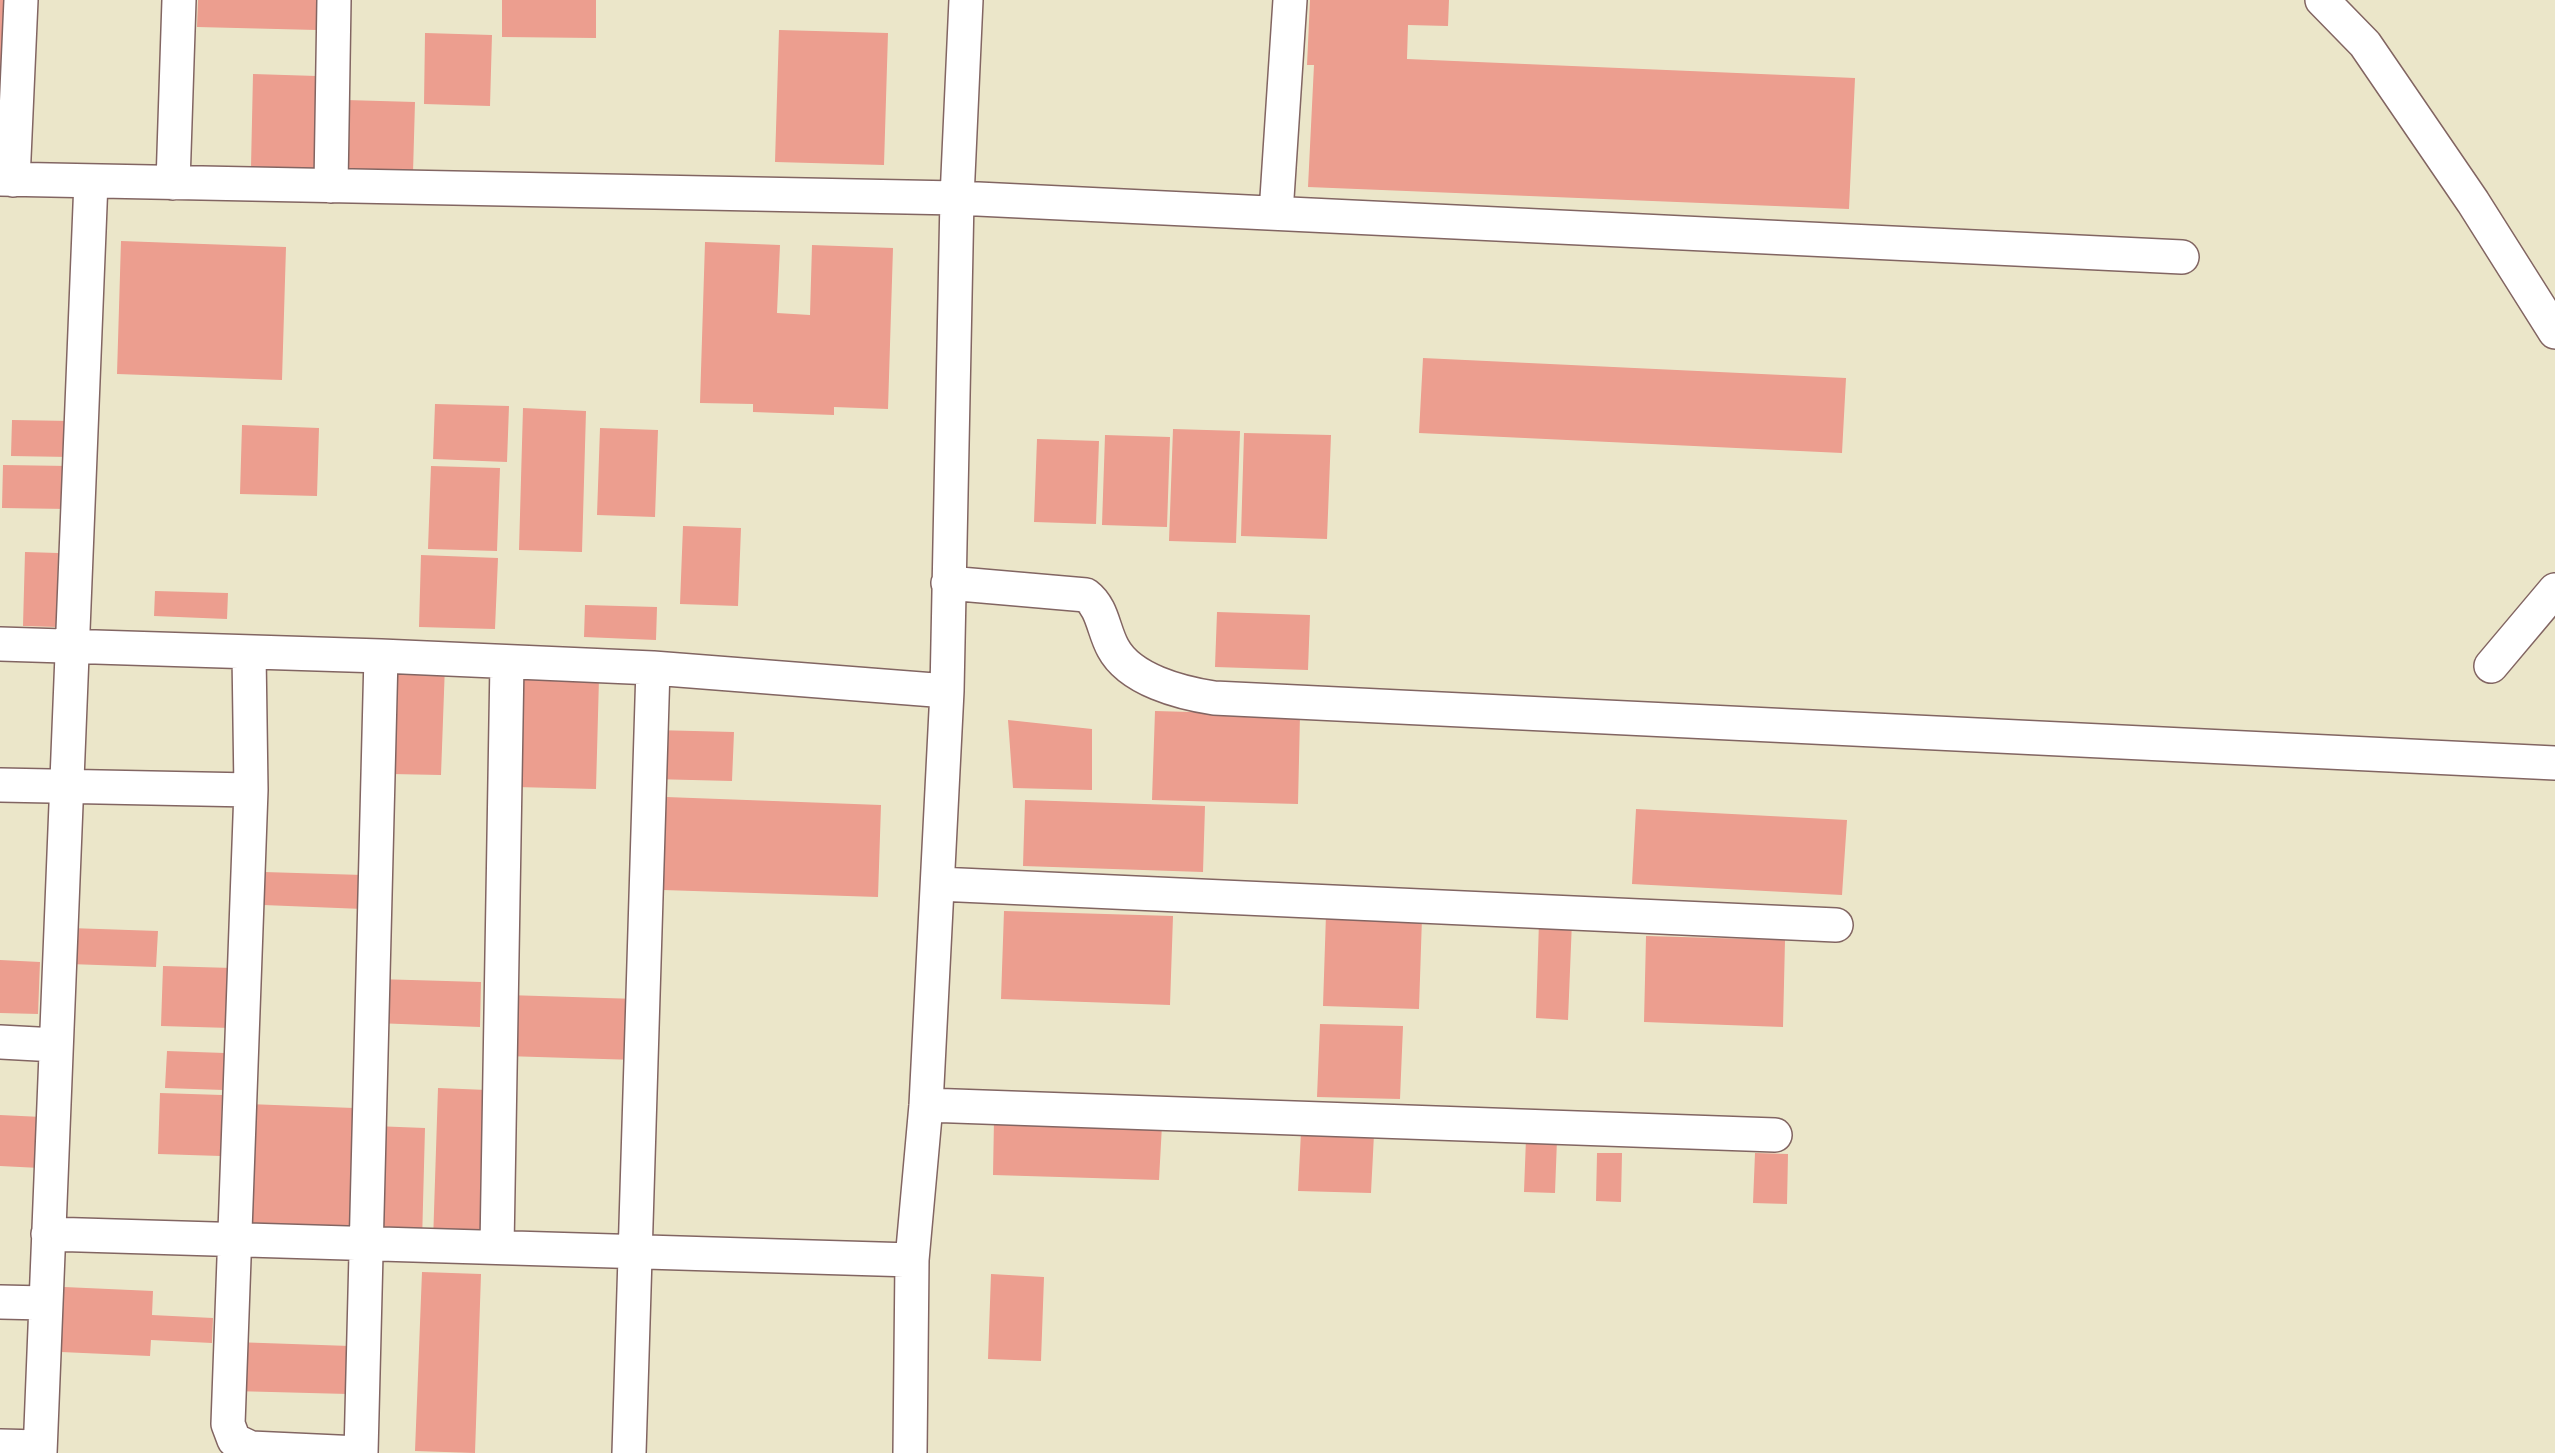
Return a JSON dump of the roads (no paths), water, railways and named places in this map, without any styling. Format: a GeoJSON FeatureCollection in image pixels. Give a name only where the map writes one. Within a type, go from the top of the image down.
{"type":"FeatureCollection","features":[{"type":"Feature","properties":{"kind":"street"},"geometry":{"type":"LineString","coordinates":[[21,0],[6,179],[957,198],[2182,257]]}},
{"type":"Feature","properties":{"kind":"street"},"geometry":{"type":"LineString","coordinates":[[172,183],[178,0]]}},
{"type":"Feature","properties":{"kind":"street"},"geometry":{"type":"LineString","coordinates":[[331,186],[334,0]]}},
{"type":"Feature","properties":{"kind":"street"},"geometry":{"type":"LineString","coordinates":[[910,1453],[912,1260],[926,1105],[947,691],[957,198],[966,0]]}},
{"type":"Feature","properties":{"kind":"street"},"geometry":{"type":"LineString","coordinates":[[1276,213],[1290,0]]}},
{"type":"Feature","properties":{"kind":"street"},"geometry":{"type":"LineString","coordinates":[[2322,0],[2365,44],[2473,202],[2555,332]]}},
{"type":"Feature","properties":{"kind":"street"},"geometry":{"type":"LineString","coordinates":[[0,1446],[40,1450],[91,181]]}},
{"type":"Feature","properties":{"kind":"street"},"geometry":{"type":"LineString","coordinates":[[948,583],[1086,595],[1099,608],[1113,649],[1130,667],[1155,682],[1183,694],[1214,698],[2555,763]]}},
{"type":"Feature","properties":{"kind":"street"},"geometry":{"type":"LineString","coordinates":[[2491,666],[2555,590]]}},
{"type":"Feature","properties":{"kind":"street"},"geometry":{"type":"LineString","coordinates":[[0,644],[381,656],[653,668],[947,691]]}},
{"type":"Feature","properties":{"kind":"street"},"geometry":{"type":"LineString","coordinates":[[249,653],[250,790],[228,1424],[234,1440],[251,1448],[360,1453],[381,656]]}},
{"type":"Feature","properties":{"kind":"street"},"geometry":{"type":"LineString","coordinates":[[496,1247],[507,662]]}},
{"type":"Feature","properties":{"kind":"street"},"geometry":{"type":"LineString","coordinates":[[629,1453],[653,668]]}},
{"type":"Feature","properties":{"kind":"street"},"geometry":{"type":"LineString","coordinates":[[0,785],[250,790]]}},
{"type":"Feature","properties":{"kind":"street"},"geometry":{"type":"LineString","coordinates":[[938,884],[1836,925]]}},
{"type":"Feature","properties":{"kind":"street"},"geometry":{"type":"LineString","coordinates":[[0,1042],[56,1045]]}},
{"type":"Feature","properties":{"kind":"street"},"geometry":{"type":"LineString","coordinates":[[926,1105],[1775,1135]]}},
{"type":"Feature","properties":{"kind":"street"},"geometry":{"type":"LineString","coordinates":[[48,1234],[912,1260]]}},
{"type":"Feature","properties":{"kind":"street"},"geometry":{"type":"LineString","coordinates":[[0,1302],[45,1303]]}}]}
